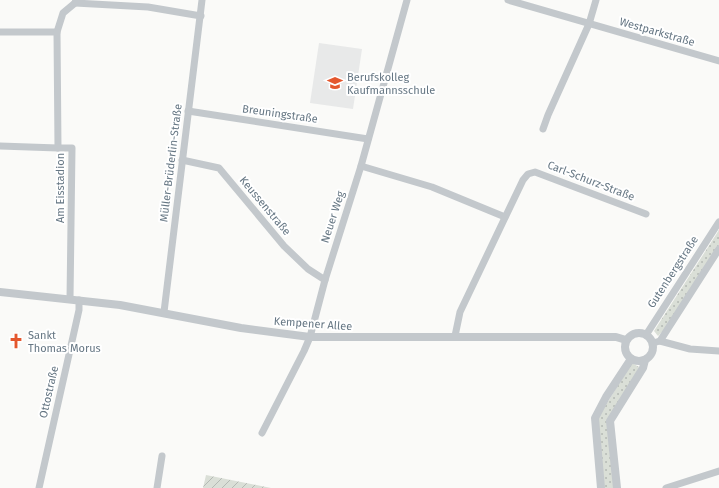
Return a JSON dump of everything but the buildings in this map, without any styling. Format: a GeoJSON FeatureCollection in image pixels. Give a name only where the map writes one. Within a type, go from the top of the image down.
{"type":"FeatureCollection","features":[{"type":"Feature","properties":{"kind":"street","name":"Müller-Brüderlin-Straße"},"geometry":{"type":"LineString","coordinates":[[164,312],[202,0]]}},
{"type":"Feature","properties":{"kind":"street","name":"Neuer Weg"},"geometry":{"type":"LineString","coordinates":[[262,433],[310,337],[324,280],[361,166],[407,0]]}},
{"type":"Feature","properties":{"kind":"street","name":"Westparkstraße"},"geometry":{"type":"LineString","coordinates":[[508,0],[719,61]]}},
{"type":"Feature","properties":{"kind":"street"},"geometry":{"type":"LineString","coordinates":[[543,129],[589,24],[596,0]]}},
{"type":"Feature","properties":{"kind":"street"},"geometry":{"type":"LineString","coordinates":[[76,1],[148,7],[201,16]]}},
{"type":"Feature","properties":{"kind":"street","name":"Am Eisstadion"},"geometry":{"type":"LineString","coordinates":[[70,299],[72,148],[58,148],[57,32],[63,13],[76,1]]}},
{"type":"Feature","properties":{"kind":"street"},"geometry":{"type":"LineString","coordinates":[[0,32],[57,32]]}},
{"type":"Feature","properties":{"kind":"street","name":"Breuningstraße"},"geometry":{"type":"LineString","coordinates":[[188,111],[368,139]]}},
{"type":"Feature","properties":{"kind":"street"},"geometry":{"type":"LineString","coordinates":[[0,146],[58,148]]}},
{"type":"Feature","properties":{"kind":"street","name":"Keussenstraße"},"geometry":{"type":"LineString","coordinates":[[182,160],[219,168],[284,246],[308,269],[324,280]]}},
{"type":"Feature","properties":{"kind":"street"},"geometry":{"type":"LineString","coordinates":[[361,166],[432,187],[505,217]]}},
{"type":"Feature","properties":{"kind":"street","name":"Carl-Schurz-Straße"},"geometry":{"type":"LineString","coordinates":[[455,336],[460,312],[523,180],[528,174],[535,172],[646,214]]}},
{"type":"Feature","properties":{"kind":"street","name":"Gutenbergstraße"},"geometry":{"type":"LineString","coordinates":[[646,335],[719,222]]}},
{"type":"Feature","properties":{"kind":"street"},"geometry":{"type":"LineString","coordinates":[[617,488],[610,421],[643,368],[656,342],[719,249]]}},
{"type":"Feature","properties":{"kind":"street","name":"Kempener Allee"},"geometry":{"type":"LineString","coordinates":[[0,292],[79,300],[164,312],[240,328],[310,337],[616,337],[626,340]]}},
{"type":"Feature","properties":{"kind":"street","name":"Ottostraße"},"geometry":{"type":"LineString","coordinates":[[39,488],[79,310],[79,300]]}},
{"type":"Feature","properties":{"kind":"street"},"geometry":{"type":"LineString","coordinates":[[646,360],[638,361],[631,359],[625,351],[626,340],[636,333],[646,335],[656,342],[690,349],[719,351]]}},
{"type":"Feature","properties":{"kind":"street"},"geometry":{"type":"LineString","coordinates":[[601,488],[595,418],[606,397],[631,359]]}},
{"type":"Feature","properties":{"kind":"street"},"geometry":{"type":"LineString","coordinates":[[157,488],[162,456]]}},
{"type":"Feature","properties":{"kind":"street"},"geometry":{"type":"LineString","coordinates":[[666,488],[719,471]]}},
{"type":"Feature","properties":{"kind":"shaded area","name":"Berufskolleg Kaufmannsschule"},"geometry":{"type":"Polygon","coordinates":[[[319,43],[362,49],[353,109],[310,103],[319,43]]]}},
{"type":"Feature","properties":{"kind":"shaded area"},"geometry":{"type":"Polygon","coordinates":[[[719,230],[719,245],[663,331],[658,336],[654,331],[719,230]]]}},
{"type":"Feature","properties":{"kind":"shaded area"},"geometry":{"type":"Polygon","coordinates":[[[632,363],[639,367],[627,393],[610,421],[618,488],[603,488],[597,419],[632,363]]]}},
{"type":"Feature","properties":{"kind":"shaded area"},"geometry":{"type":"Polygon","coordinates":[[[206,475],[271,488],[203,488],[206,475]]]}},
{"type":"Feature","properties":{"kind":"place","name":"Berufskolleg Kaufmannsschule"},"geometry":{"type":"Point","coordinates":[335,83]}},
{"type":"Feature","properties":{"kind":"place","name":"Sankt Thomas Morus"},"geometry":{"type":"Point","coordinates":[16,341]}}]}
